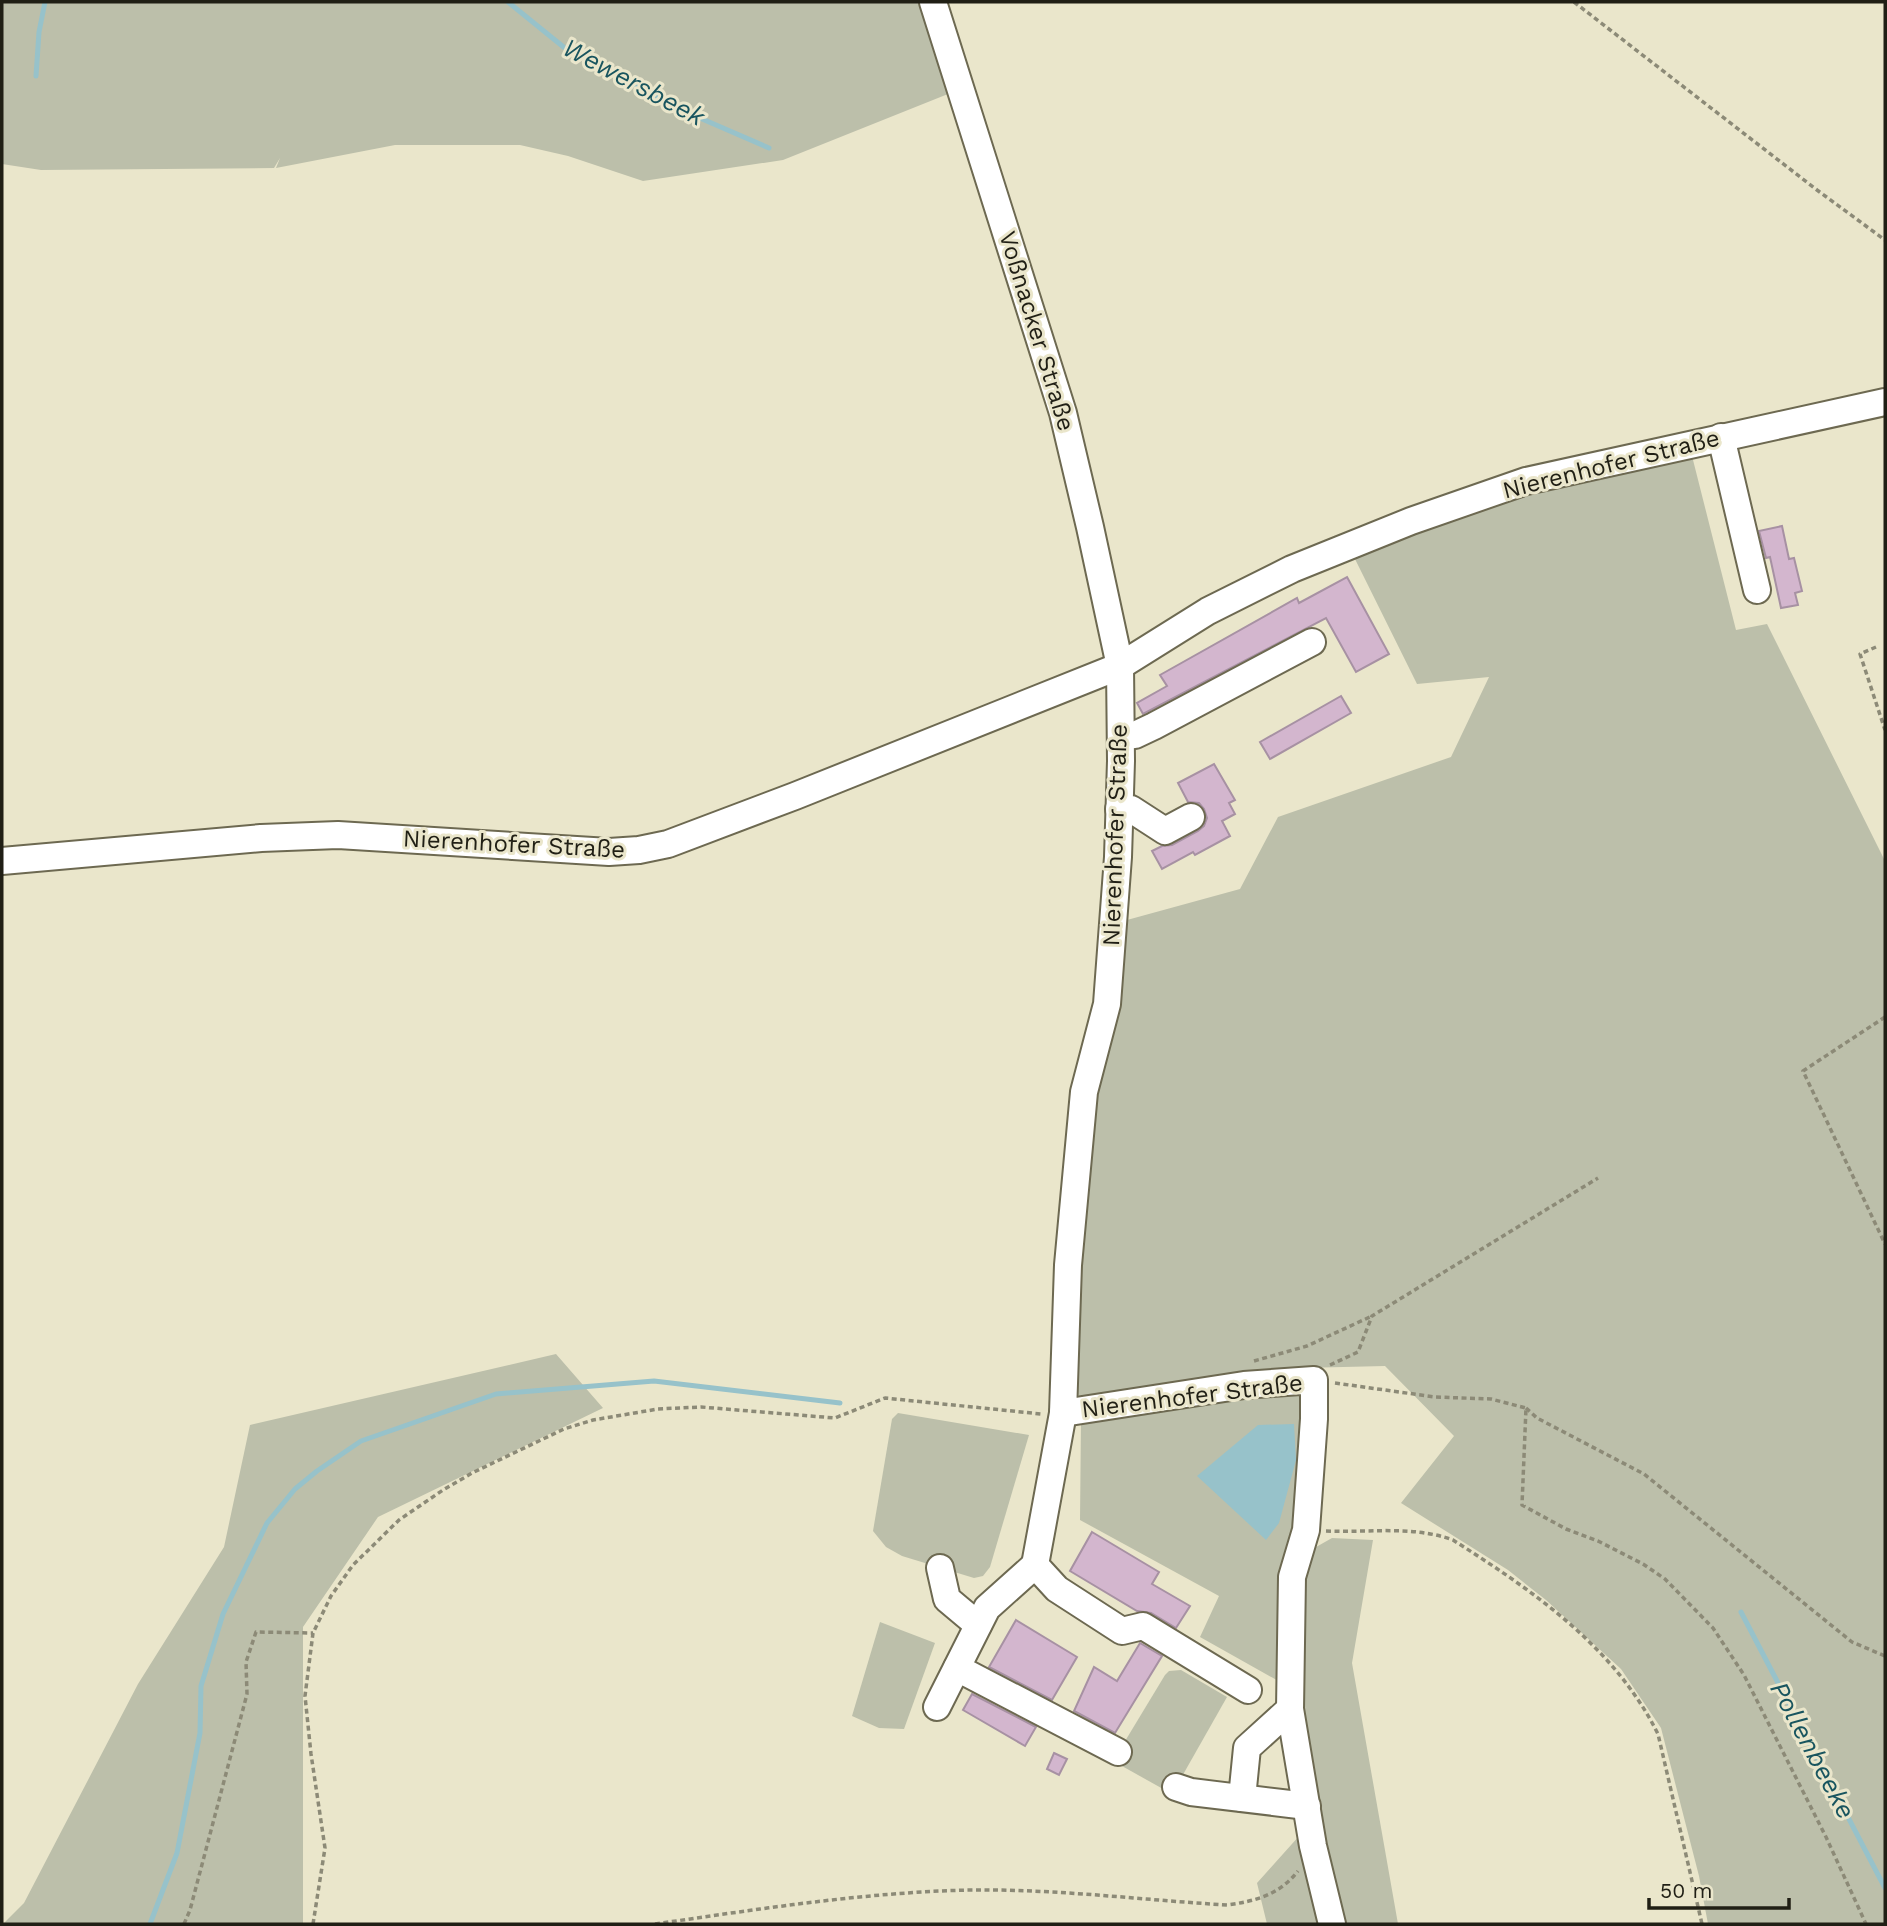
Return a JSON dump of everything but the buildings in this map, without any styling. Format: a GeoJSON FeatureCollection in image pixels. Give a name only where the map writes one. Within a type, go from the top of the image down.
{"type":"FeatureCollection","features":[{"type":"Feature","properties":{"kind":"street","name":"Voßnacker Straße"},"geometry":{"type":"LineString","coordinates":[[933,2],[1063,413],[1120,666]]}},
{"type":"Feature","properties":{"kind":"street","name":"Nierenhofer Straße"},"geometry":{"type":"LineString","coordinates":[[2,861],[261,838],[338,835],[609,852],[668,844],[1120,666],[1208,611],[1292,569],[1411,521],[1525,481],[1885,402]]}},
{"type":"Feature","properties":{"kind":"street"},"geometry":{"type":"LineString","coordinates":[[1721,438],[1757,590]]}},
{"type":"Feature","properties":{"kind":"street"},"geometry":{"type":"LineString","coordinates":[[1121,737],[1135,735],[1154,726],[1312,642]]}},
{"type":"Feature","properties":{"kind":"street","name":"Nierenhofer Straße"},"geometry":{"type":"LineString","coordinates":[[1120,666],[1119,809],[1107,1004],[1084,1092],[1078,1144],[1068,1265],[1063,1410],[1244,1385],[1314,1380],[1306,1530],[1292,1577],[1290,1709],[1313,1846],[1332,1924]]}},
{"type":"Feature","properties":{"kind":"street"},"geometry":{"type":"LineString","coordinates":[[1119,809],[1131,809],[1165,831],[1191,817]]}},
{"type":"Feature","properties":{"kind":"street"},"geometry":{"type":"LineString","coordinates":[[937,1707],[987,1608],[1035,1565],[1063,1410]]}},
{"type":"Feature","properties":{"kind":"street"},"geometry":{"type":"LineString","coordinates":[[1035,1565],[1057,1589],[1122,1631],[1143,1626],[1248,1690]]}},
{"type":"Feature","properties":{"kind":"street"},"geometry":{"type":"LineString","coordinates":[[940,1568],[947,1599],[978,1625]]}},
{"type":"Feature","properties":{"kind":"street"},"geometry":{"type":"LineString","coordinates":[[957,1668],[1118,1752]]}},
{"type":"Feature","properties":{"kind":"street"},"geometry":{"type":"LineString","coordinates":[[1241,1798],[1247,1748],[1290,1709]]}},
{"type":"Feature","properties":{"kind":"street"},"geometry":{"type":"LineString","coordinates":[[1175,1787],[1191,1792],[1307,1806]]}},
{"type":"Feature","properties":{"kind":"path"},"geometry":{"type":"LineString","coordinates":[[1574,2],[1816,190],[1885,240]]}},
{"type":"Feature","properties":{"kind":"path"},"geometry":{"type":"LineString","coordinates":[[1876,647],[1860,654],[1885,730]]}},
{"type":"Feature","properties":{"kind":"path"},"geometry":{"type":"LineString","coordinates":[[1885,1017],[1803,1072],[1885,1244]]}},
{"type":"Feature","properties":{"kind":"path"},"geometry":{"type":"LineString","coordinates":[[1314,1380],[1330,1364],[1358,1352],[1373,1316],[1598,1178]]}},
{"type":"Feature","properties":{"kind":"path"},"geometry":{"type":"LineString","coordinates":[[1314,1380],[1434,1397],[1491,1399],[1527,1408],[1537,1418],[1644,1474],[1852,1642],[1885,1656]]}},
{"type":"Feature","properties":{"kind":"path"},"geometry":{"type":"LineString","coordinates":[[313,1924],[324,1848],[305,1696],[313,1633],[331,1596],[353,1565],[399,1520],[472,1473],[564,1429],[593,1420],[657,1409],[701,1407],[835,1418],[885,1398],[1044,1414],[1063,1410]]}},
{"type":"Feature","properties":{"kind":"path"},"geometry":{"type":"LineString","coordinates":[[1527,1408],[1522,1505],[1566,1530],[1598,1541],[1643,1564],[1665,1579],[1713,1628],[1744,1675],[1826,1837],[1866,1924]]}},
{"type":"Feature","properties":{"kind":"path"},"geometry":{"type":"LineString","coordinates":[[1306,1530],[1413,1530],[1438,1534],[1453,1540],[1545,1602],[1600,1651],[1625,1679],[1647,1711],[1658,1734],[1702,1924]]}},
{"type":"Feature","properties":{"kind":"path"},"geometry":{"type":"LineString","coordinates":[[184,1924],[247,1694],[246,1662],[256,1632],[313,1633]]}},
{"type":"Feature","properties":{"kind":"path"},"geometry":{"type":"LineString","coordinates":[[655,1924],[831,1900],[972,1890],[1078,1893],[1227,1905],[1271,1895],[1293,1877],[1313,1846]]}},
{"type":"Feature","properties":{"kind":"green space"},"geometry":{"type":"Polygon","coordinates":[[[2,2],[921,2],[948,94],[783,160],[643,181],[568,156],[520,145],[395,145],[276,168],[280,158],[274,168],[41,170],[2,164],[2,2]]]}},
{"type":"Feature","properties":{"kind":"green space"},"geometry":{"type":"Polygon","coordinates":[[[1691,452],[1736,630],[1767,624],[1885,861],[1885,1924],[1708,1924],[1699,1876],[1661,1728],[1621,1669],[1546,1600],[1508,1570],[1401,1503],[1454,1436],[1385,1366],[1301,1368],[1087,1404],[1071,1387],[1094,1101],[1116,1017],[1127,920],[1240,889],[1278,817],[1451,757],[1489,677],[1417,684],[1353,555],[1527,488],[1691,452]]]}},
{"type":"Feature","properties":{"kind":"green space"},"geometry":{"type":"Polygon","coordinates":[[[556,1354],[603,1408],[378,1517],[303,1627],[303,1924],[3,1924],[24,1903],[138,1684],[224,1547],[250,1425],[556,1354]]]}},
{"type":"Feature","properties":{"kind":"green space"},"geometry":{"type":"Polygon","coordinates":[[[1308,1387],[1306,1457],[1287,1552],[1282,1683],[1200,1637],[1219,1596],[1080,1520],[1081,1419],[1308,1387]]]}},
{"type":"Feature","properties":{"kind":"green space"},"geometry":{"type":"Polygon","coordinates":[[[898,1413],[1029,1435],[990,1567],[983,1576],[974,1578],[902,1556],[886,1547],[873,1531],[892,1419],[898,1413]]]}},
{"type":"Feature","properties":{"kind":"green space"},"geometry":{"type":"Polygon","coordinates":[[[1332,1538],[1373,1540],[1352,1663],[1398,1924],[1267,1924],[1257,1883],[1300,1835],[1320,1823],[1303,1700],[1302,1555],[1332,1538]]]}},
{"type":"Feature","properties":{"kind":"green space"},"geometry":{"type":"Polygon","coordinates":[[[880,1622],[935,1643],[904,1729],[879,1728],[852,1716],[880,1622]]]}},
{"type":"Feature","properties":{"kind":"green space"},"geometry":{"type":"Polygon","coordinates":[[[1181,1670],[1227,1697],[1172,1794],[1113,1761],[1165,1675],[1169,1671],[1181,1670]]]}},
{"type":"Feature","properties":{"kind":"water"},"geometry":{"type":"Polygon","coordinates":[[[1294,1424],[1296,1460],[1279,1523],[1266,1540],[1197,1476],[1258,1425],[1294,1424]]]}},
{"type":"Feature","properties":{"kind":"waterway"},"geometry":{"type":"LineString","coordinates":[[36,76],[39,32],[45,2]]}},
{"type":"Feature","properties":{"kind":"waterway","name":"Wewersbeek"},"geometry":{"type":"LineString","coordinates":[[508,2],[566,49],[686,112],[769,148]]}},
{"type":"Feature","properties":{"kind":"waterway"},"geometry":{"type":"LineString","coordinates":[[150,1924],[177,1853],[200,1733],[201,1686],[223,1614],[267,1523],[295,1489],[317,1471],[361,1441],[496,1394],[654,1381],[840,1403]]}},
{"type":"Feature","properties":{"kind":"waterway","name":"Pollenbeeke"},"geometry":{"type":"LineString","coordinates":[[1741,1612],[1885,1888]]}}]}
